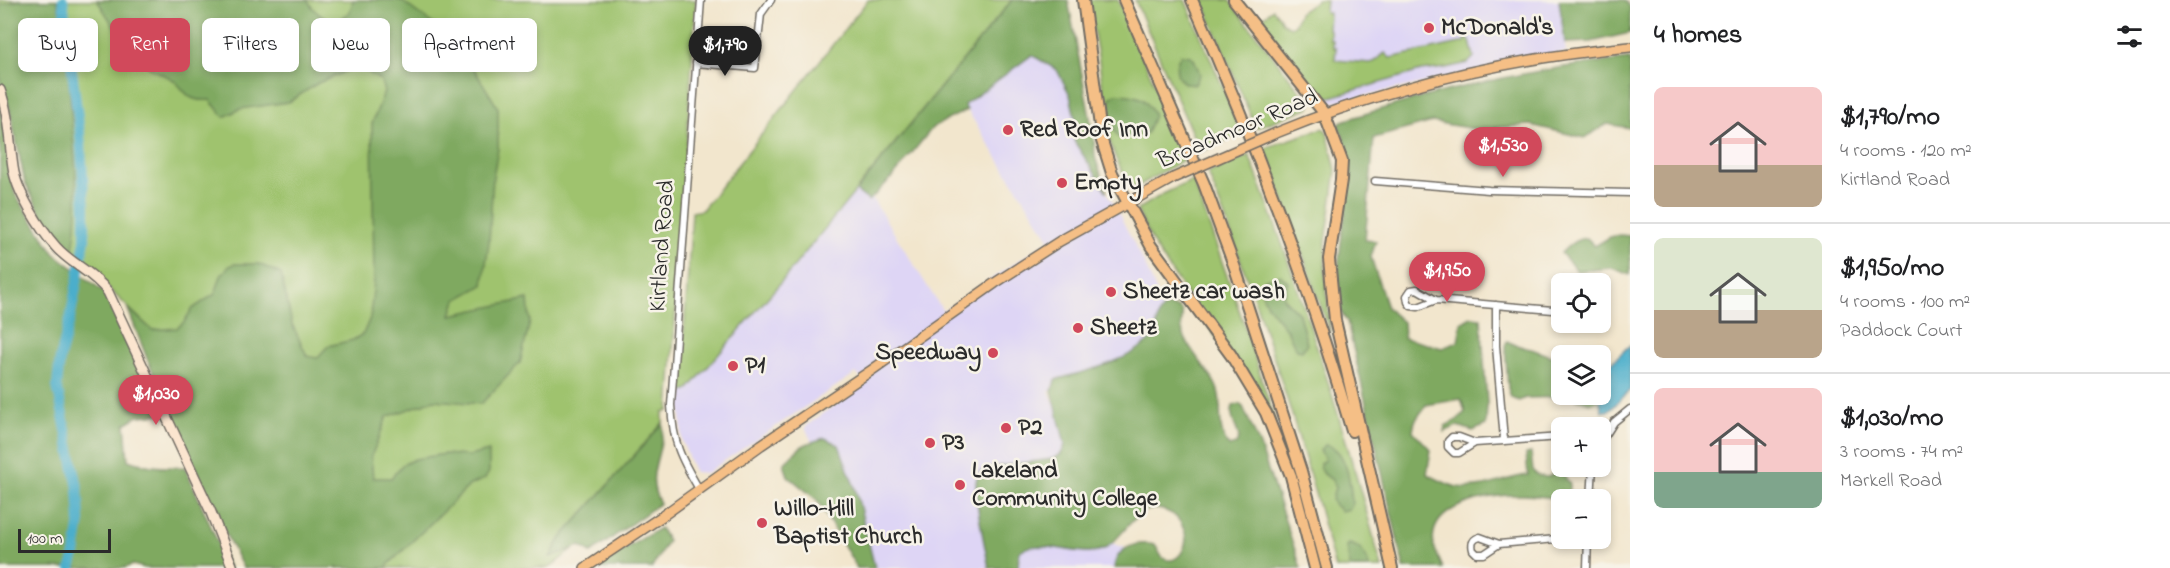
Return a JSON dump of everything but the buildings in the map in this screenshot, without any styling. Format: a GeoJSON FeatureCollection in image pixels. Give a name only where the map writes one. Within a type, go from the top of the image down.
{"type":"FeatureCollection","features":[{"type":"Feature","properties":{"kind":"highway"},"geometry":{"type":"LineString","coordinates":[[1083,0],[1102,141],[1112,173],[1151,246],[1231,355],[1266,413],[1291,476],[1315,568]]}},
{"type":"Feature","properties":{"kind":"highway"},"geometry":{"type":"LineString","coordinates":[[1124,0],[1204,184],[1235,268],[1301,471],[1327,568]]}},
{"type":"Feature","properties":{"kind":"highway"},"geometry":{"type":"LineString","coordinates":[[1192,0],[1293,249],[1328,350],[1391,564]]}},
{"type":"Feature","properties":{"kind":"highway"},"geometry":{"type":"LineString","coordinates":[[1234,0],[1324,113],[1342,162],[1329,259],[1335,320],[1355,417],[1391,564]]}},
{"type":"Feature","properties":{"kind":"main road","name":"Broadmoor Road"},"geometry":{"type":"LineString","coordinates":[[699,489],[995,283],[1060,241],[1173,178],[1324,113],[1416,86],[1482,70],[1559,56],[1630,47]]}},
{"type":"Feature","properties":{"kind":"main road"},"geometry":{"type":"LineString","coordinates":[[585,568],[699,489]]}},
{"type":"Feature","properties":{"kind":"street","name":"Kirtland Road"},"geometry":{"type":"LineString","coordinates":[[699,489],[682,460],[675,442],[671,405],[701,0]]}},
{"type":"Feature","properties":{"kind":"street"},"geometry":{"type":"LineString","coordinates":[[696,63],[755,68],[761,14],[771,0]]}},
{"type":"Feature","properties":{"kind":"street"},"geometry":{"type":"LineString","coordinates":[[0,90],[10,128],[13,168],[18,187],[56,248],[92,274],[108,292],[210,510],[233,568]]}},
{"type":"Feature","properties":{"kind":"street"},"geometry":{"type":"LineString","coordinates":[[1375,181],[1483,189],[1630,193]]}},
{"type":"Feature","properties":{"kind":"street"},"geometry":{"type":"LineString","coordinates":[[1436,300],[1551,310]]}},
{"type":"Feature","properties":{"kind":"street"},"geometry":{"type":"LineString","coordinates":[[1496,305],[1497,365],[1504,440]]}},
{"type":"Feature","properties":{"kind":"street"},"geometry":{"type":"LineString","coordinates":[[1611,427],[1630,409]]}},
{"type":"Feature","properties":{"kind":"street"},"geometry":{"type":"LineString","coordinates":[[1475,443],[1551,438]]}},
{"type":"Feature","properties":{"kind":"street"},"geometry":{"type":"LineString","coordinates":[[1499,544],[1551,539]]}},
{"type":"Feature","properties":{"kind":"street"},"geometry":{"type":"LineString","coordinates":[[1587,568],[1588,549]]}},
{"type":"Feature","properties":{"kind":"shaded area"},"geometry":{"type":"Polygon","coordinates":[[[1320,0],[1559,0],[1566,52],[1325,104],[1320,0]]]}},
{"type":"Feature","properties":{"kind":"shaded area"},"geometry":{"type":"Polygon","coordinates":[[[1032,55],[1057,70],[1070,95],[1076,122],[1074,141],[1114,204],[1163,307],[1159,312],[1156,333],[1150,341],[1123,358],[1052,385],[1052,391],[1049,391],[1111,543],[1185,568],[870,568],[805,427],[865,383],[856,373],[706,473],[694,472],[682,441],[680,392],[687,391],[856,191],[869,201],[872,198],[943,311],[1050,240],[964,105],[1032,55]]]}},
{"type":"Feature","properties":{"kind":"green space"},"geometry":{"type":"Polygon","coordinates":[[[0,0],[696,0],[669,411],[663,412],[663,423],[561,538],[551,556],[573,549],[549,568],[372,568],[161,339],[58,240],[46,224],[25,182],[9,106],[0,82],[0,0]]]}},
{"type":"Feature","properties":{"kind":"green space"},"geometry":{"type":"Polygon","coordinates":[[[21,0],[57,0],[62,18],[18,18],[18,72],[69,72],[77,187],[77,218],[73,249],[69,250],[46,224],[25,182],[9,106],[0,82],[0,5],[21,0]]]}},
{"type":"Feature","properties":{"kind":"green space"},"geometry":{"type":"Polygon","coordinates":[[[97,0],[308,0],[313,8],[325,18],[311,18],[311,72],[344,72],[318,83],[289,102],[240,109],[224,117],[210,100],[195,99],[187,95],[172,79],[157,72],[190,72],[190,18],[110,18],[110,20],[97,0]]]}},
{"type":"Feature","properties":{"kind":"green space"},"geometry":{"type":"Polygon","coordinates":[[[353,0],[400,0],[425,18],[402,18],[402,72],[476,72],[498,108],[498,149],[493,177],[489,242],[483,285],[456,300],[451,315],[528,299],[530,322],[520,363],[481,404],[434,400],[387,417],[371,457],[373,478],[391,478],[402,465],[415,459],[445,454],[469,456],[489,451],[489,472],[485,479],[470,485],[385,568],[243,568],[215,513],[148,361],[127,307],[152,330],[177,328],[192,309],[215,294],[221,276],[228,267],[234,264],[259,264],[281,274],[292,324],[307,356],[317,358],[328,346],[353,340],[363,334],[370,318],[374,281],[372,124],[384,92],[381,81],[368,72],[390,72],[390,18],[342,18],[350,12],[353,0]]]}},
{"type":"Feature","properties":{"kind":"green space"},"geometry":{"type":"Polygon","coordinates":[[[868,0],[1012,0],[782,281],[687,391],[680,392],[692,212],[702,210],[868,0]]]}},
{"type":"Feature","properties":{"kind":"green space"},"geometry":{"type":"Polygon","coordinates":[[[1012,0],[1068,0],[1094,139],[1095,157],[1107,192],[1074,141],[1076,122],[1070,95],[1057,70],[1032,55],[964,105],[967,110],[933,127],[896,173],[869,201],[856,191],[1012,0]]]}},
{"type":"Feature","properties":{"kind":"green space"},"geometry":{"type":"Polygon","coordinates":[[[1088,0],[1118,0],[1185,159],[1135,188],[1129,186],[1110,142],[1088,0]]]}},
{"type":"Feature","properties":{"kind":"green space"},"geometry":{"type":"Polygon","coordinates":[[[1135,0],[1185,0],[1241,134],[1200,152],[1135,0]]]}},
{"type":"Feature","properties":{"kind":"green space"},"geometry":{"type":"Polygon","coordinates":[[[1202,0],[1229,0],[1310,104],[1310,107],[1256,128],[1202,0]]]}},
{"type":"Feature","properties":{"kind":"green space"},"geometry":{"type":"Polygon","coordinates":[[[1318,0],[1326,0],[1325,12],[1329,13],[1330,40],[1333,40],[1333,47],[1336,48],[1335,60],[1370,63],[1385,53],[1390,58],[1465,42],[1466,37],[1470,41],[1474,57],[1468,63],[1421,71],[1331,97],[1324,97],[1315,90],[1259,20],[1273,9],[1282,23],[1290,27],[1294,25],[1299,13],[1318,0]]]}},
{"type":"Feature","properties":{"kind":"green space"},"geometry":{"type":"Polygon","coordinates":[[[1559,0],[1625,0],[1630,7],[1630,33],[1591,42],[1565,43],[1559,0]]]}},
{"type":"Feature","properties":{"kind":"green space"},"geometry":{"type":"Polygon","coordinates":[[[1181,55],[1191,56],[1194,59],[1200,74],[1195,84],[1184,83],[1178,76],[1177,65],[1181,55]]]}},
{"type":"Feature","properties":{"kind":"green space"},"geometry":{"type":"Polygon","coordinates":[[[1630,59],[1630,128],[1607,124],[1585,138],[1531,125],[1475,129],[1432,122],[1374,138],[1365,240],[1376,241],[1371,257],[1387,308],[1403,322],[1404,338],[1442,348],[1458,342],[1461,323],[1471,317],[1481,318],[1487,403],[1486,425],[1473,431],[1457,426],[1444,432],[1445,426],[1457,420],[1465,412],[1461,399],[1426,405],[1415,421],[1413,431],[1431,450],[1427,474],[1457,487],[1484,486],[1528,475],[1526,454],[1531,453],[1533,471],[1539,476],[1565,477],[1570,485],[1570,489],[1551,489],[1551,498],[1507,495],[1477,500],[1450,511],[1440,520],[1434,532],[1434,546],[1443,568],[1404,568],[1347,321],[1341,310],[1338,293],[1340,250],[1349,188],[1350,162],[1338,126],[1342,121],[1453,89],[1523,74],[1630,59]]]}},
{"type":"Feature","properties":{"kind":"green space"},"geometry":{"type":"Polygon","coordinates":[[[1116,94],[1135,96],[1144,100],[1154,115],[1147,133],[1120,139],[1112,125],[1111,114],[1110,98],[1116,94]]]}},
{"type":"Feature","properties":{"kind":"green space"},"geometry":{"type":"Polygon","coordinates":[[[0,106],[6,129],[8,158],[15,194],[54,253],[104,292],[160,414],[138,416],[125,424],[128,460],[156,467],[185,467],[229,568],[145,568],[133,565],[123,568],[0,568],[0,106]]]}},
{"type":"Feature","properties":{"kind":"green space"},"geometry":{"type":"Polygon","coordinates":[[[1323,128],[1327,132],[1336,170],[1326,241],[1325,270],[1330,332],[1265,148],[1323,128]]]}},
{"type":"Feature","properties":{"kind":"green space"},"geometry":{"type":"Polygon","coordinates":[[[1249,155],[1287,257],[1321,360],[1382,568],[1335,568],[1278,369],[1208,173],[1249,155]]]}},
{"type":"Feature","properties":{"kind":"green space"},"geometry":{"type":"Polygon","coordinates":[[[1193,180],[1244,324],[1275,421],[1273,422],[1155,247],[1137,210],[1163,194],[1193,180]]]}},
{"type":"Feature","properties":{"kind":"green space"},"geometry":{"type":"Polygon","coordinates":[[[1630,236],[1630,275],[1612,268],[1577,271],[1561,253],[1579,240],[1587,238],[1595,246],[1610,237],[1630,236]]]}},
{"type":"Feature","properties":{"kind":"green space"},"geometry":{"type":"Polygon","coordinates":[[[1280,275],[1288,282],[1283,298],[1299,314],[1307,344],[1302,351],[1297,350],[1288,332],[1269,308],[1262,294],[1263,280],[1280,275]]]}},
{"type":"Feature","properties":{"kind":"green space"},"geometry":{"type":"Polygon","coordinates":[[[1169,306],[1179,308],[1182,312],[1181,328],[1185,339],[1217,387],[1221,428],[1229,446],[1236,444],[1239,438],[1233,419],[1233,406],[1239,404],[1243,407],[1259,443],[1301,568],[1114,568],[1123,550],[1135,545],[1155,545],[1162,557],[1167,560],[1177,558],[1181,554],[1186,536],[1181,524],[1172,514],[1156,509],[1139,515],[1104,549],[1083,552],[1036,546],[1019,552],[1018,568],[989,568],[976,495],[979,474],[987,468],[1052,459],[1059,455],[1065,444],[1052,391],[1055,380],[1105,365],[1140,348],[1154,336],[1161,311],[1169,306]]]}},
{"type":"Feature","properties":{"kind":"green space"},"geometry":{"type":"Polygon","coordinates":[[[1507,341],[1551,356],[1551,397],[1525,398],[1519,401],[1511,398],[1508,388],[1505,346],[1507,341]]]}},
{"type":"Feature","properties":{"kind":"green space"},"geometry":{"type":"Polygon","coordinates":[[[663,423],[663,434],[654,473],[655,493],[660,503],[591,553],[580,546],[550,557],[561,538],[663,423]]]}},
{"type":"Feature","properties":{"kind":"green space"},"geometry":{"type":"Polygon","coordinates":[[[825,438],[839,445],[856,491],[875,568],[857,568],[817,500],[788,476],[784,464],[794,453],[806,444],[825,438]]]}},
{"type":"Feature","properties":{"kind":"green space"},"geometry":{"type":"Polygon","coordinates":[[[1325,445],[1333,447],[1339,453],[1347,469],[1351,488],[1352,505],[1350,509],[1341,511],[1333,502],[1335,488],[1332,480],[1323,473],[1320,466],[1320,463],[1325,460],[1320,450],[1325,445]]]}},
{"type":"Feature","properties":{"kind":"green space"},"geometry":{"type":"Polygon","coordinates":[[[660,528],[668,541],[652,568],[592,568],[660,528]]]}},
{"type":"Feature","properties":{"kind":"green space"},"geometry":{"type":"Polygon","coordinates":[[[1349,544],[1357,547],[1363,553],[1369,568],[1350,568],[1347,546],[1349,544]]]}},
{"type":"Feature","properties":{"kind":"water"},"geometry":{"type":"Polygon","coordinates":[[[1630,345],[1630,390],[1609,411],[1602,411],[1601,405],[1611,405],[1611,363],[1630,345]]]}},
{"type":"Feature","properties":{"kind":"waterway"},"geometry":{"type":"LineString","coordinates":[[63,0],[80,133],[85,207],[85,240],[60,358],[57,386],[78,488],[80,520],[71,568]]}},
{"type":"Feature","properties":{"kind":"place","name":"McDonald's"},"geometry":{"type":"Point","coordinates":[1429,28]}},
{"type":"Feature","properties":{"kind":"place","name":"Red Roof Inn"},"geometry":{"type":"Point","coordinates":[1008,130]}},
{"type":"Feature","properties":{"kind":"place","name":"Empty"},"geometry":{"type":"Point","coordinates":[1062,183]}},
{"type":"Feature","properties":{"kind":"place","name":"Sheetz car wash"},"geometry":{"type":"Point","coordinates":[1111,292]}},
{"type":"Feature","properties":{"kind":"place","name":"Sheetz"},"geometry":{"type":"Point","coordinates":[1078,328]}},
{"type":"Feature","properties":{"kind":"place","name":"Speedway"},"geometry":{"type":"Point","coordinates":[993,353]}},
{"type":"Feature","properties":{"kind":"place","name":"P1"},"geometry":{"type":"Point","coordinates":[733,366]}},
{"type":"Feature","properties":{"kind":"place","name":"P2"},"geometry":{"type":"Point","coordinates":[1006,428]}},
{"type":"Feature","properties":{"kind":"place","name":"P3"},"geometry":{"type":"Point","coordinates":[930,443]}},
{"type":"Feature","properties":{"kind":"place","name":"Lakeland Community College"},"geometry":{"type":"Point","coordinates":[960,485]}},
{"type":"Feature","properties":{"kind":"place","name":"Willo-Hill Baptist Church"},"geometry":{"type":"Point","coordinates":[762,523]}}]}
